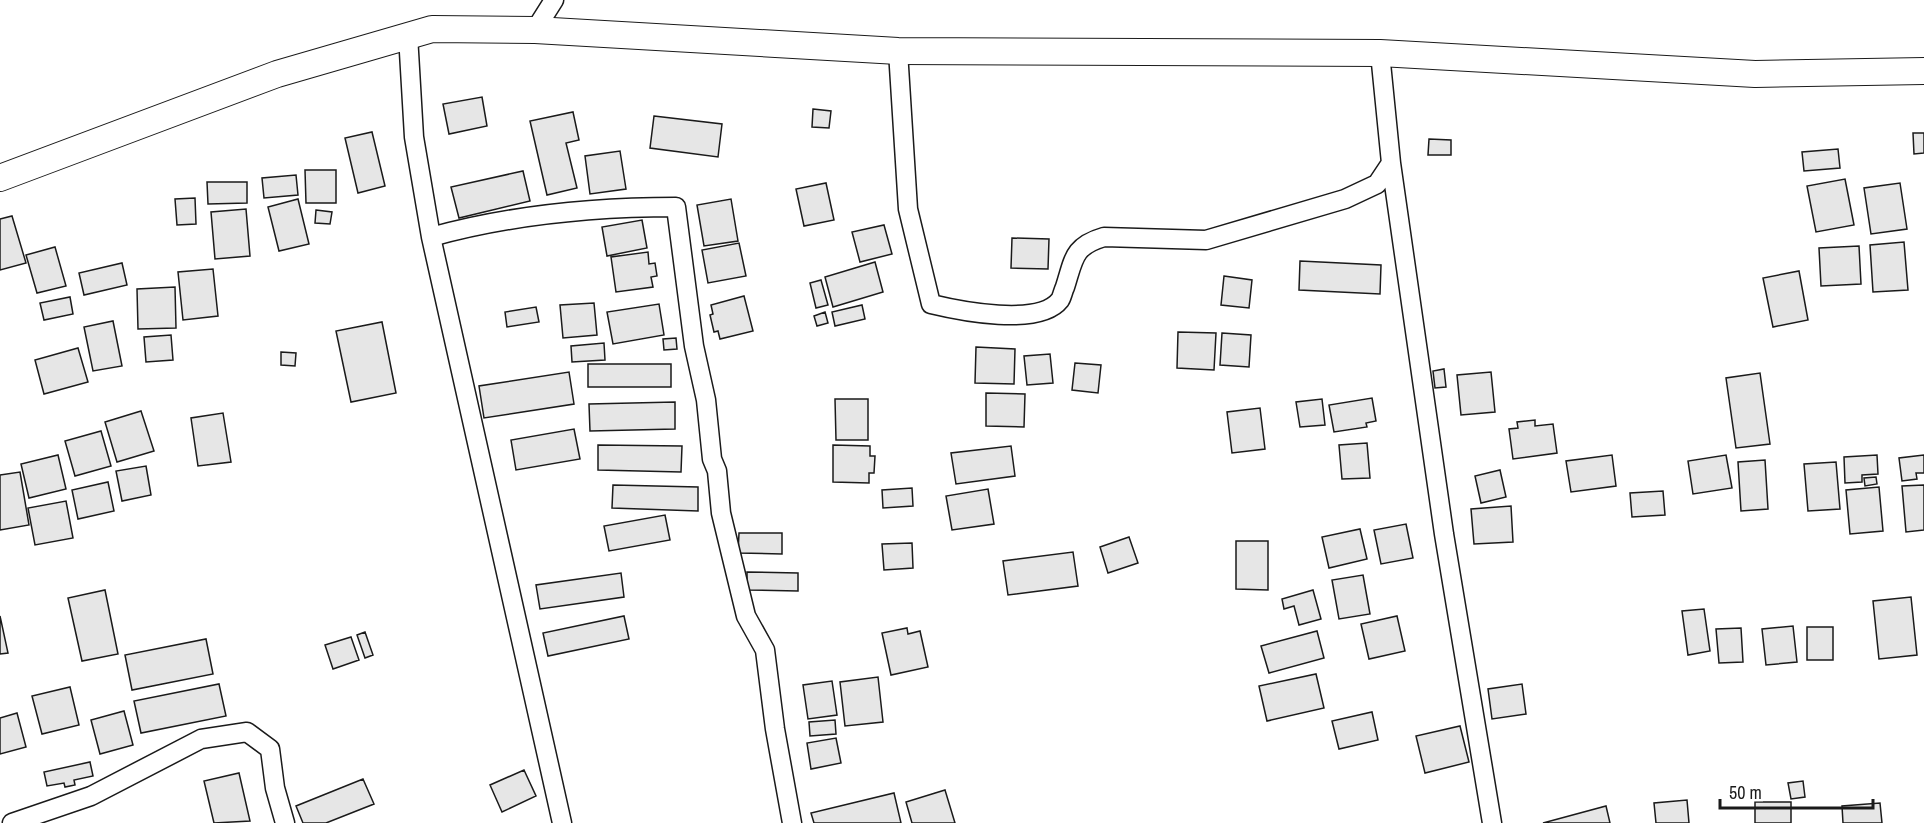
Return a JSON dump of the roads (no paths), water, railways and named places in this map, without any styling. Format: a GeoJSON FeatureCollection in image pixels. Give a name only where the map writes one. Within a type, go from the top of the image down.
{"type":"FeatureCollection","features":[{"type":"Feature","properties":{"kind":"main road"},"geometry":{"type":"LineString","coordinates":[[0,178],[277,75],[432,29],[535,30],[898,51],[1380,53],[1755,74],[1924,71]]}},
{"type":"Feature","properties":{"kind":"street"},"geometry":{"type":"LineString","coordinates":[[535,30],[554,0]]}},
{"type":"Feature","properties":{"kind":"street"},"geometry":{"type":"LineString","coordinates":[[408,35],[414,137],[431,237],[562,823]]}},
{"type":"Feature","properties":{"kind":"street"},"geometry":{"type":"LineString","coordinates":[[898,51],[908,209],[931,304],[974,315],[1046,311],[1061,299],[1076,251],[1089,241],[1104,237],[1206,240],[1345,199],[1377,184],[1391,163]]}},
{"type":"Feature","properties":{"kind":"street"},"geometry":{"type":"LineString","coordinates":[[1380,53],[1391,163],[1444,534],[1492,823]]}},
{"type":"Feature","properties":{"kind":"street"},"geometry":{"type":"LineString","coordinates":[[431,237],[476,224],[609,207],[676,207],[694,346],[706,400],[712,459],[717,471],[721,513],[746,616],[765,650],[775,729],[792,823]]}},
{"type":"Feature","properties":{"kind":"street"},"geometry":{"type":"LineString","coordinates":[[12,823],[91,796],[201,739],[247,732],[270,749],[275,788],[285,823]]}}]}
